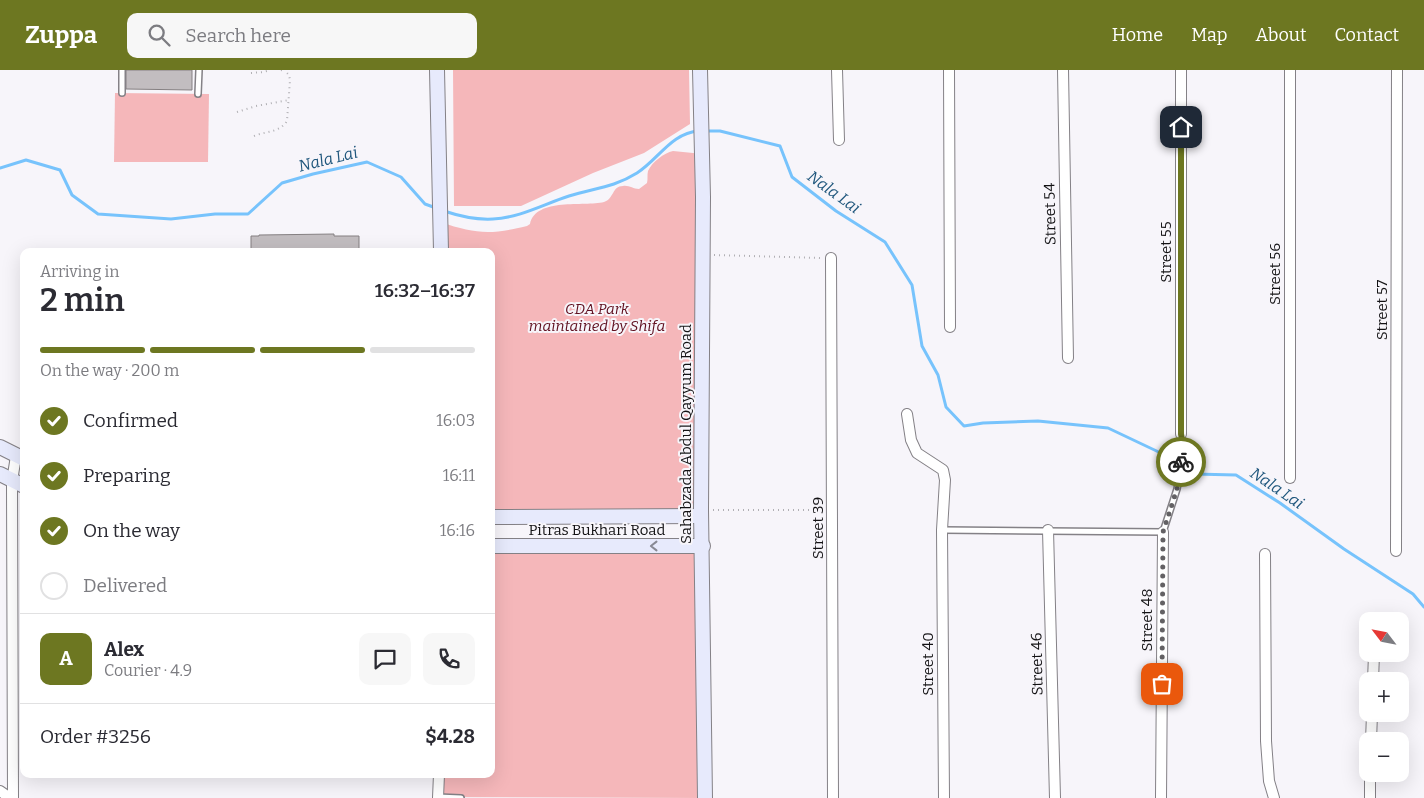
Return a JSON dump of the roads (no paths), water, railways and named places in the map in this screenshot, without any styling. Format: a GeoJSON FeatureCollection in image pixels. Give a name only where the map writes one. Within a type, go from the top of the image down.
{"type":"FeatureCollection","features":[{"type":"Feature","properties":{"kind":"street"},"geometry":{"type":"LineString","coordinates":[[437,70],[441,248]]}},
{"type":"Feature","properties":{"kind":"street","name":"Sahabzada Abdul Qayyum Road"},"geometry":{"type":"LineString","coordinates":[[700,70],[704,197],[701,513],[705,798]]}},
{"type":"Feature","properties":{"kind":"street"},"geometry":{"type":"LineString","coordinates":[[837,70],[839,140]]}},
{"type":"Feature","properties":{"kind":"street"},"geometry":{"type":"LineString","coordinates":[[949,70],[950,327]]}},
{"type":"Feature","properties":{"kind":"street","name":"Street 54"},"geometry":{"type":"LineString","coordinates":[[1063,70],[1068,358]]}},
{"type":"Feature","properties":{"kind":"street","name":"Street 55"},"geometry":{"type":"LineString","coordinates":[[1181,70],[1181,434]]}},
{"type":"Feature","properties":{"kind":"street","name":"Street 56"},"geometry":{"type":"LineString","coordinates":[[1290,70],[1290,478]]}},
{"type":"Feature","properties":{"kind":"street","name":"Street 57"},"geometry":{"type":"LineString","coordinates":[[1396,551],[1397,70]]}},
{"type":"Feature","properties":{"kind":"street","name":"Street 39"},"geometry":{"type":"LineString","coordinates":[[831,258],[833,798]]}},
{"type":"Feature","properties":{"kind":"street","name":"Street 40"},"geometry":{"type":"LineString","coordinates":[[907,414],[911,440],[917,453],[943,470],[945,480],[942,530],[944,798]]}},
{"type":"Feature","properties":{"kind":"street"},"geometry":{"type":"LineString","coordinates":[[0,447],[20,457],[12,798],[0,791]]}},
{"type":"Feature","properties":{"kind":"street"},"geometry":{"type":"LineString","coordinates":[[0,474],[18,483]]}},
{"type":"Feature","properties":{"kind":"street","name":"Pitras Bukhari Road"},"geometry":{"type":"LineString","coordinates":[[495,518],[701,513]]}},
{"type":"Feature","properties":{"kind":"street","name":"Street 46"},"geometry":{"type":"LineString","coordinates":[[1048,530],[1055,798]]}},
{"type":"Feature","properties":{"kind":"street","name":"Street 48"},"geometry":{"type":"LineString","coordinates":[[1161,798],[1163,532]]}},
{"type":"Feature","properties":{"kind":"street","name":"Pitras Bukhari Road"},"geometry":{"type":"LineString","coordinates":[[495,546],[702,546]]}},
{"type":"Feature","properties":{"kind":"street"},"geometry":{"type":"LineString","coordinates":[[1265,554],[1266,741],[1269,781],[1274,798]]}},
{"type":"Feature","properties":{"kind":"street"},"geometry":{"type":"LineString","coordinates":[[438,798],[439,778]]}},
{"type":"Feature","properties":{"kind":"street"},"geometry":{"type":"LineString","coordinates":[[1370,782],[1370,798]]}},
{"type":"Feature","properties":{"kind":"lane"},"geometry":{"type":"LineString","coordinates":[[122,70],[122,93]]}},
{"type":"Feature","properties":{"kind":"lane"},"geometry":{"type":"LineString","coordinates":[[198,94],[199,70]]}},
{"type":"Feature","properties":{"kind":"lane"},"geometry":{"type":"LineString","coordinates":[[942,530],[1163,532],[1177,489],[1184,450],[1181,434]]}},
{"type":"Feature","properties":{"kind":"lane"},"geometry":{"type":"LineString","coordinates":[[438,798],[461,798]]}},
{"type":"Feature","properties":{"kind":"waterway","name":"Nala Lai"},"geometry":{"type":"LineString","coordinates":[[444,211],[468,217],[503,218],[569,196],[612,185],[637,173],[681,136],[699,131]]}},
{"type":"Feature","properties":{"kind":"waterway","name":"Nala Lai"},"geometry":{"type":"LineString","coordinates":[[705,131],[720,131],[780,146],[792,177],[836,211],[885,242],[912,285],[922,346],[938,375],[946,407],[964,426],[983,423],[1038,421],[1108,428],[1165,455],[1194,474],[1236,475],[1413,594],[1424,607]]}},
{"type":"Feature","properties":{"kind":"waterway","name":"Nala Lai"},"geometry":{"type":"LineString","coordinates":[[0,168],[26,160],[60,170],[72,195],[98,214],[171,219],[215,214],[248,214],[282,183],[367,162],[401,177],[425,204],[436,208]]}},
{"type":"Feature","properties":{"kind":"park label","name":"CDA Park maintained by Shifa"},"geometry":{"type":"Point","coordinates":[597,318]}}]}
